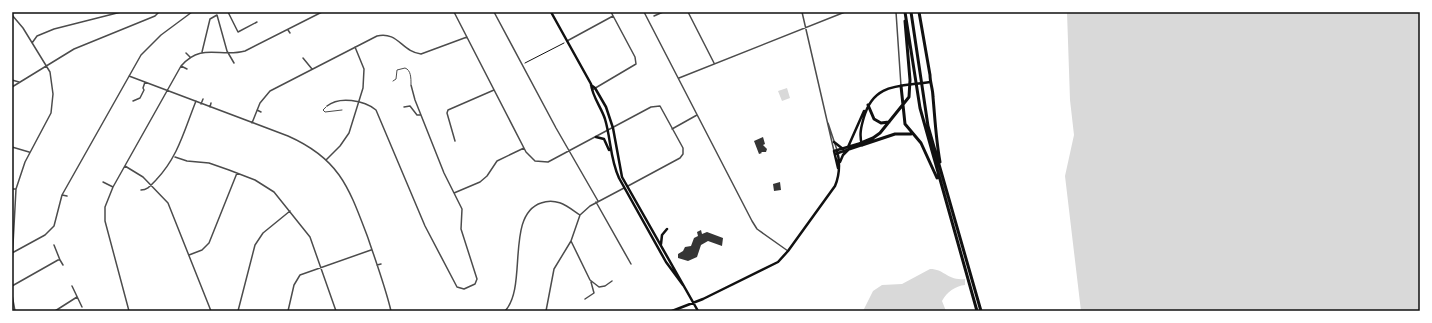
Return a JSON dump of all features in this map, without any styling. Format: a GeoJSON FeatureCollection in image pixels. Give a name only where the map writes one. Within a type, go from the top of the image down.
{"type":"FeatureCollection","features":[{"type":"Feature","properties":{"kind":"highway"},"geometry":{"type":"LineString","coordinates":[[862,144],[876,136],[890,122],[907,101],[910,93],[905,12]]}},
{"type":"Feature","properties":{"kind":"highway"},"geometry":{"type":"LineString","coordinates":[[905,12],[920,108],[981,311]]}},
{"type":"Feature","properties":{"kind":"highway"},"geometry":{"type":"LineString","coordinates":[[911,12],[926,112],[943,187],[977,311]]}},
{"type":"Feature","properties":{"kind":"highway"},"geometry":{"type":"LineString","coordinates":[[919,12],[930,75],[929,82],[932,89],[936,142],[943,187]]}},
{"type":"Feature","properties":{"kind":"highway"},"geometry":{"type":"LineString","coordinates":[[903,86],[902,99],[905,124],[921,143],[943,187]]}},
{"type":"Feature","properties":{"kind":"highway"},"geometry":{"type":"LineString","coordinates":[[868,105],[871,117],[876,121],[890,122]]}},
{"type":"Feature","properties":{"kind":"highway"},"geometry":{"type":"LineString","coordinates":[[862,144],[899,133],[912,134]]}},
{"type":"Feature","properties":{"kind":"main road"},"geometry":{"type":"LineString","coordinates":[[551,12],[591,84],[608,130],[610,152]]}},
{"type":"Feature","properties":{"kind":"main road"},"geometry":{"type":"LineString","coordinates":[[672,311],[702,299],[769,268],[778,262],[788,252],[835,186],[842,155],[849,148],[868,105],[881,91],[929,82]]}},
{"type":"Feature","properties":{"kind":"main road"},"geometry":{"type":"LineString","coordinates":[[591,84],[596,88],[606,107],[613,128],[619,170],[626,187],[666,262],[683,285]]}},
{"type":"Feature","properties":{"kind":"main road"},"geometry":{"type":"LineString","coordinates":[[601,110],[606,107]]}},
{"type":"Feature","properties":{"kind":"main road"},"geometry":{"type":"LineString","coordinates":[[836,152],[862,144],[861,127],[866,110]]}},
{"type":"Feature","properties":{"kind":"main road"},"geometry":{"type":"LineString","coordinates":[[596,136],[604,139],[616,172],[661,244],[698,311]]}},
{"type":"Feature","properties":{"kind":"main road"},"geometry":{"type":"LineString","coordinates":[[834,142],[843,149]]}},
{"type":"Feature","properties":{"kind":"main road"},"geometry":{"type":"LineString","coordinates":[[836,152],[849,148]]}},
{"type":"Feature","properties":{"kind":"main road"},"geometry":{"type":"LineString","coordinates":[[836,152],[840,162]]}},
{"type":"Feature","properties":{"kind":"main road"},"geometry":{"type":"LineString","coordinates":[[836,152],[839,170]]}},
{"type":"Feature","properties":{"kind":"main road"},"geometry":{"type":"LineString","coordinates":[[661,244],[662,235],[667,229]]}},
{"type":"Feature","properties":{"kind":"street"},"geometry":{"type":"LineString","coordinates":[[32,44],[36,36],[54,29],[121,12]]}},
{"type":"Feature","properties":{"kind":"street"},"geometry":{"type":"LineString","coordinates":[[12,87],[77,47],[155,16],[159,12]]}},
{"type":"Feature","properties":{"kind":"street"},"geometry":{"type":"LineString","coordinates":[[12,254],[52,229],[56,222],[62,195],[141,55],[150,44],[192,12]]}},
{"type":"Feature","properties":{"kind":"street"},"geometry":{"type":"LineString","coordinates":[[228,12],[238,32],[257,22]]}},
{"type":"Feature","properties":{"kind":"street"},"geometry":{"type":"LineString","coordinates":[[129,311],[104,216],[107,200],[181,66],[190,57],[202,52],[228,53],[245,51],[322,12]]}},
{"type":"Feature","properties":{"kind":"street"},"geometry":{"type":"LineString","coordinates":[[454,12],[531,159],[542,163],[548,162],[657,105],[661,108],[683,148],[682,156],[597,202],[580,215],[570,241],[554,269],[546,311]]}},
{"type":"Feature","properties":{"kind":"street"},"geometry":{"type":"LineString","coordinates":[[494,12],[631,264]]}},
{"type":"Feature","properties":{"kind":"street"},"geometry":{"type":"LineString","coordinates":[[592,90],[636,64],[634,57],[610,12]]}},
{"type":"Feature","properties":{"kind":"street"},"geometry":{"type":"LineString","coordinates":[[644,12],[752,221],[757,229],[788,252]]}},
{"type":"Feature","properties":{"kind":"street"},"geometry":{"type":"LineString","coordinates":[[654,16],[663,12]]}},
{"type":"Feature","properties":{"kind":"street"},"geometry":{"type":"LineString","coordinates":[[688,12],[714,64]]}},
{"type":"Feature","properties":{"kind":"street"},"geometry":{"type":"LineString","coordinates":[[802,12],[836,152]]}},
{"type":"Feature","properties":{"kind":"street"},"geometry":{"type":"LineString","coordinates":[[679,78],[845,12]]}},
{"type":"Feature","properties":{"kind":"street"},"geometry":{"type":"LineString","coordinates":[[896,12],[903,86]]}},
{"type":"Feature","properties":{"kind":"street"},"geometry":{"type":"LineString","coordinates":[[12,15],[23,28],[46,65],[52,78],[52,108],[29,152],[16,189],[12,263]]}},
{"type":"Feature","properties":{"kind":"street"},"geometry":{"type":"LineString","coordinates":[[202,52],[210,19],[216,15],[228,53],[234,63]]}},
{"type":"Feature","properties":{"kind":"street"},"geometry":{"type":"LineString","coordinates":[[567,41],[613,16]]}},
{"type":"Feature","properties":{"kind":"street"},"geometry":{"type":"LineString","coordinates":[[252,123],[256,110],[270,91],[377,36],[386,35],[392,37],[415,52],[421,54],[467,36]]}},
{"type":"Feature","properties":{"kind":"street"},"geometry":{"type":"LineString","coordinates":[[326,160],[340,146],[349,133],[359,103],[365,74],[362,60],[355,47]]}},
{"type":"Feature","properties":{"kind":"street"},"geometry":{"type":"LineString","coordinates":[[186,53],[190,57]]}},
{"type":"Feature","properties":{"kind":"street"},"geometry":{"type":"LineString","coordinates":[[303,58],[312,69]]}},
{"type":"Feature","properties":{"kind":"street"},"geometry":{"type":"LineString","coordinates":[[181,66],[187,69]]}},
{"type":"Feature","properties":{"kind":"street"},"geometry":{"type":"LineString","coordinates":[[129,76],[300,141],[326,160],[348,186],[372,250],[391,311]]}},
{"type":"Feature","properties":{"kind":"street"},"geometry":{"type":"LineString","coordinates":[[12,80],[19,82]]}},
{"type":"Feature","properties":{"kind":"street"},"geometry":{"type":"LineString","coordinates":[[133,101],[140,98],[144,90],[143,88],[145,82]]}},
{"type":"Feature","properties":{"kind":"street"},"geometry":{"type":"LineString","coordinates":[[327,106],[333,102],[340,101],[359,103],[374,108],[379,114],[425,226],[457,287],[462,289],[475,284],[477,279],[461,228],[462,212],[444,173],[411,85]]}},
{"type":"Feature","properties":{"kind":"street"},"geometry":{"type":"LineString","coordinates":[[455,141],[447,114],[448,110],[494,90]]}},
{"type":"Feature","properties":{"kind":"street"},"geometry":{"type":"LineString","coordinates":[[201,104],[203,99]]}},
{"type":"Feature","properties":{"kind":"street"},"geometry":{"type":"LineString","coordinates":[[141,190],[146,190],[168,168],[175,157],[196,102]]}},
{"type":"Feature","properties":{"kind":"street"},"geometry":{"type":"LineString","coordinates":[[210,107],[211,103]]}},
{"type":"Feature","properties":{"kind":"street"},"geometry":{"type":"LineString","coordinates":[[404,107],[410,106],[417,116],[421,115]]}},
{"type":"Feature","properties":{"kind":"street"},"geometry":{"type":"LineString","coordinates":[[256,110],[261,112]]}},
{"type":"Feature","properties":{"kind":"street"},"geometry":{"type":"LineString","coordinates":[[672,129],[697,115]]}},
{"type":"Feature","properties":{"kind":"street"},"geometry":{"type":"LineString","coordinates":[[828,122],[836,152]]}},
{"type":"Feature","properties":{"kind":"street"},"geometry":{"type":"LineString","coordinates":[[12,147],[29,152]]}},
{"type":"Feature","properties":{"kind":"street"},"geometry":{"type":"LineString","coordinates":[[454,193],[480,182],[487,176],[494,164],[501,158],[524,148]]}},
{"type":"Feature","properties":{"kind":"street"},"geometry":{"type":"LineString","coordinates":[[175,157],[187,161],[209,164],[237,173],[270,189],[290,211],[310,237],[336,311]]}},
{"type":"Feature","properties":{"kind":"street"},"geometry":{"type":"LineString","coordinates":[[125,166],[143,177],[169,206],[211,311]]}},
{"type":"Feature","properties":{"kind":"street"},"geometry":{"type":"LineString","coordinates":[[189,255],[202,250],[209,244],[237,173]]}},
{"type":"Feature","properties":{"kind":"street"},"geometry":{"type":"LineString","coordinates":[[103,182],[113,187]]}},
{"type":"Feature","properties":{"kind":"street"},"geometry":{"type":"LineString","coordinates":[[62,195],[66,196]]}},
{"type":"Feature","properties":{"kind":"street"},"geometry":{"type":"LineString","coordinates":[[504,311],[510,304],[513,295],[521,234],[530,210],[542,202],[556,201],[568,206],[580,215]]}},
{"type":"Feature","properties":{"kind":"street"},"geometry":{"type":"LineString","coordinates":[[238,311],[255,245],[263,233],[290,211]]}},
{"type":"Feature","properties":{"kind":"street"},"geometry":{"type":"LineString","coordinates":[[570,241],[590,280],[594,293],[585,299]]}},
{"type":"Feature","properties":{"kind":"street"},"geometry":{"type":"LineString","coordinates":[[54,244],[63,265]]}},
{"type":"Feature","properties":{"kind":"street"},"geometry":{"type":"LineString","coordinates":[[288,311],[296,280],[300,276],[321,267],[372,250]]}},
{"type":"Feature","properties":{"kind":"street"},"geometry":{"type":"LineString","coordinates":[[12,286],[60,260]]}},
{"type":"Feature","properties":{"kind":"street"},"geometry":{"type":"LineString","coordinates":[[331,264],[332,268]]}},
{"type":"Feature","properties":{"kind":"street"},"geometry":{"type":"LineString","coordinates":[[377,265],[381,264]]}},
{"type":"Feature","properties":{"kind":"street"},"geometry":{"type":"LineString","coordinates":[[590,280],[599,287],[605,286],[612,281]]}},
{"type":"Feature","properties":{"kind":"street"},"geometry":{"type":"LineString","coordinates":[[72,286],[82,307]]}},
{"type":"Feature","properties":{"kind":"street"},"geometry":{"type":"LineString","coordinates":[[12,295],[14,310]]}},
{"type":"Feature","properties":{"kind":"street"},"geometry":{"type":"LineString","coordinates":[[55,311],[77,297]]}},
{"type":"Feature","properties":{"kind":"lane"},"geometry":{"type":"LineString","coordinates":[[393,81],[396,79],[397,70],[405,68],[408,70],[411,77],[411,85]]}},
{"type":"Feature","properties":{"kind":"lane"},"geometry":{"type":"LineString","coordinates":[[327,106],[323,110],[325,112],[342,110]]}},
{"type":"Feature","properties":{"kind":"path"},"geometry":{"type":"LineString","coordinates":[[522,65],[567,41]]}},
{"type":"Feature","properties":{"kind":"shaded area"},"geometry":{"type":"Polygon","coordinates":[[[1067,12],[1420,12],[1420,311],[1081,311],[1065,176],[1074,135],[1070,100],[1067,12]]]}},
{"type":"Feature","properties":{"kind":"shaded area"},"geometry":{"type":"Polygon","coordinates":[[[787,88],[790,98],[782,101],[778,91],[787,88]]]}},
{"type":"Feature","properties":{"kind":"shaded area"},"geometry":{"type":"Polygon","coordinates":[[[930,269],[939,271],[950,277],[965,279],[965,285],[952,290],[942,301],[946,311],[863,311],[873,291],[882,285],[902,284],[930,269]]]}},
{"type":"Feature","properties":{"kind":"building"},"geometry":{"type":"Polygon","coordinates":[[[763,137],[765,144],[763,145],[767,149],[766,152],[761,152],[762,153],[759,154],[754,141],[763,137]]]}},
{"type":"Feature","properties":{"kind":"building"},"geometry":{"type":"Polygon","coordinates":[[[780,182],[781,190],[774,191],[773,184],[780,182]]]}},
{"type":"Feature","properties":{"kind":"building"},"geometry":{"type":"Polygon","coordinates":[[[701,230],[702,234],[707,232],[723,238],[722,246],[708,241],[701,245],[697,257],[688,261],[678,258],[678,254],[683,251],[685,247],[691,246],[694,238],[698,236],[697,232],[701,230]]]}}]}
